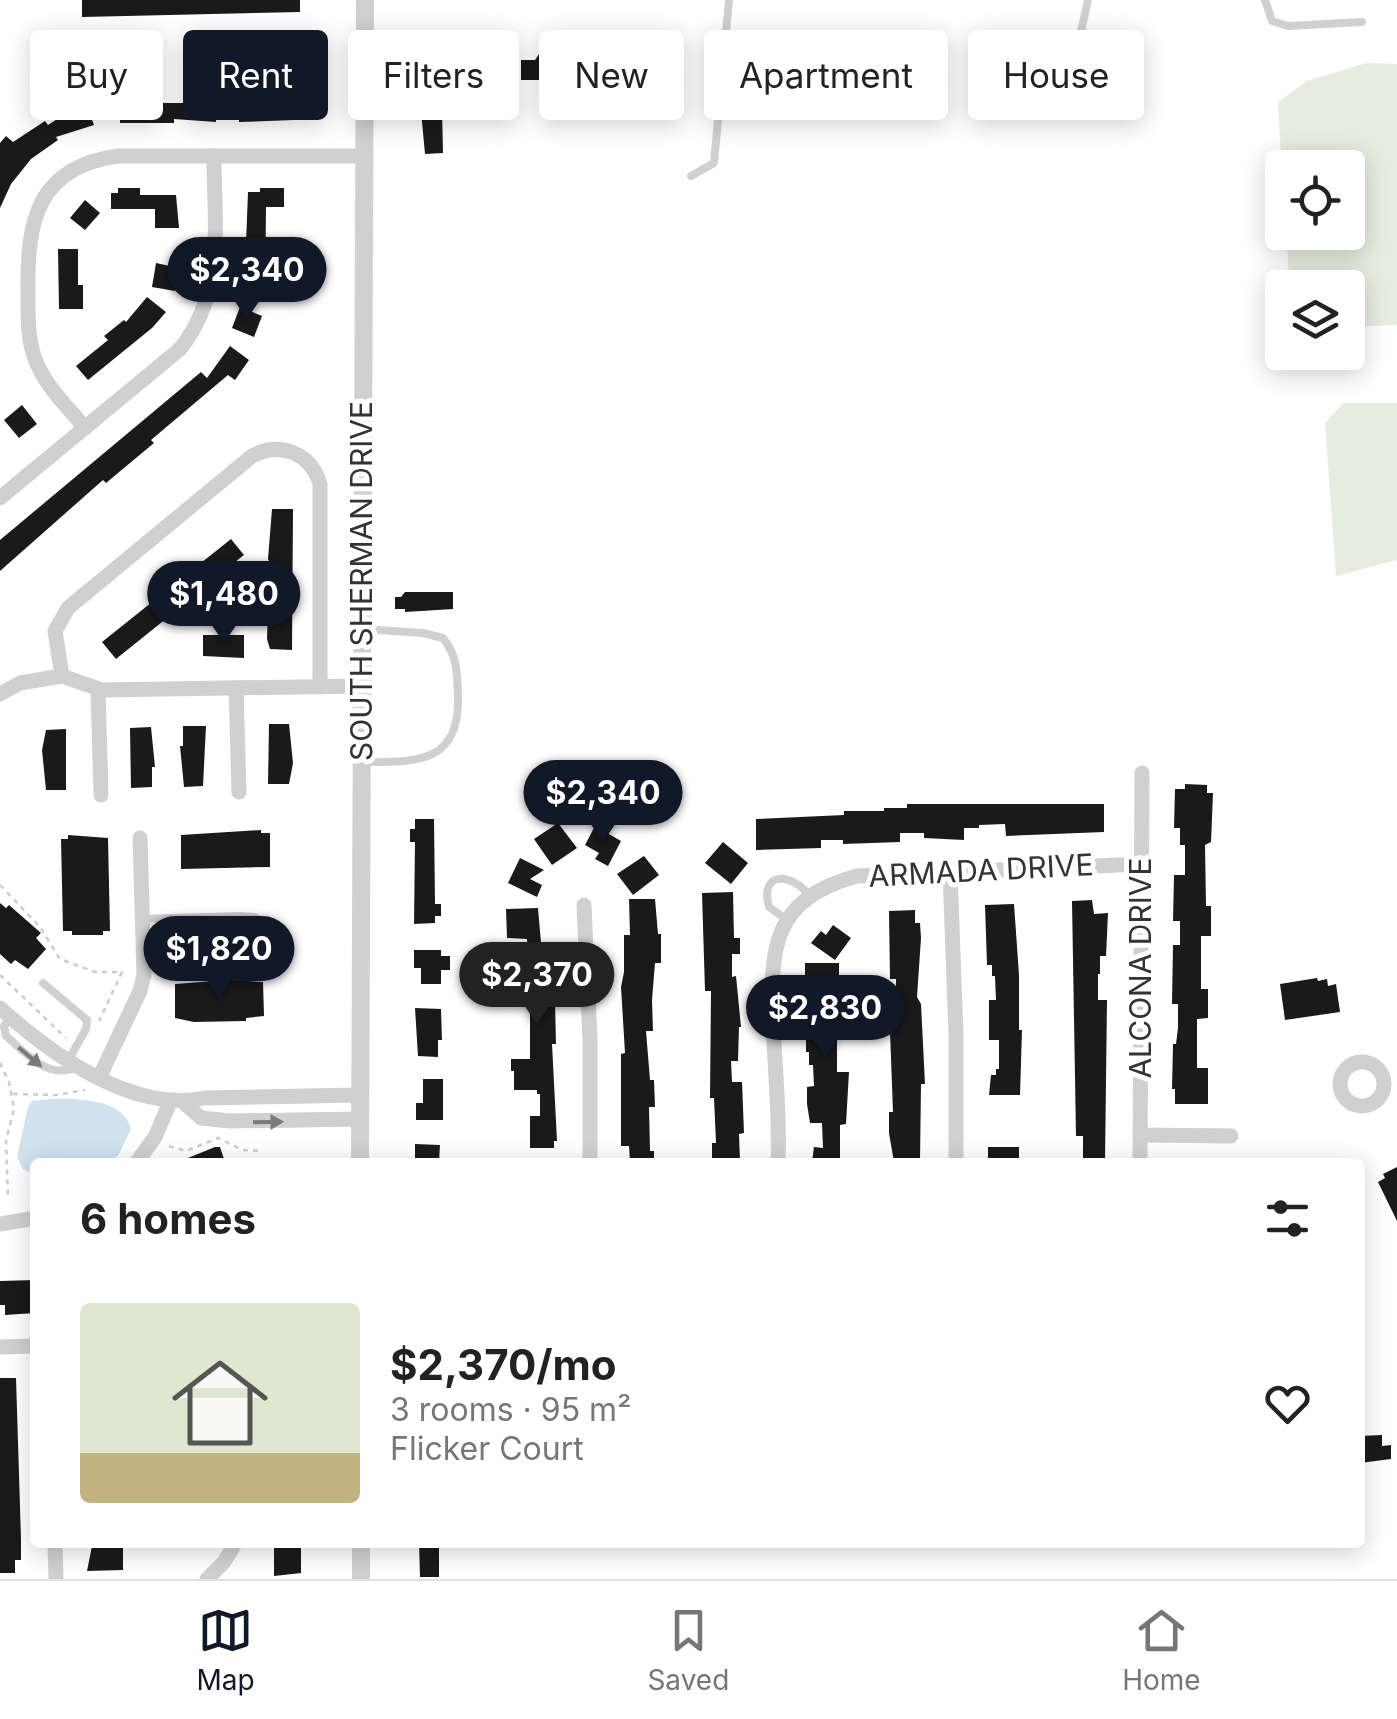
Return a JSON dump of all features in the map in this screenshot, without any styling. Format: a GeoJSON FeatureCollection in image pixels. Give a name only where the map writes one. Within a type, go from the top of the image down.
{"type":"FeatureCollection","features":[{"type":"Feature","properties":{"kind":"street","name":"SOUTH SHERMAN DRIVE"},"geometry":{"type":"LineString","coordinates":[[360,1158],[365,0]]}},
{"type":"Feature","properties":{"kind":"street"},"geometry":{"type":"LineString","coordinates":[[85,428],[53,390],[36,362],[29,329],[30,230],[40,204],[57,183],[83,165],[118,156],[364,156]]}},
{"type":"Feature","properties":{"kind":"street"},"geometry":{"type":"LineString","coordinates":[[0,498],[180,349],[203,316],[214,271],[214,156]]}},
{"type":"Feature","properties":{"kind":"street"},"geometry":{"type":"LineString","coordinates":[[62,676],[54,639],[58,622],[68,608],[252,456],[274,449],[291,451],[306,460],[321,489],[320,687]]}},
{"type":"Feature","properties":{"kind":"street"},"geometry":{"type":"LineString","coordinates":[[0,694],[20,683],[62,676],[98,689],[361,686]]}},
{"type":"Feature","properties":{"kind":"street"},"geometry":{"type":"LineString","coordinates":[[236,688],[238,792]]}},
{"type":"Feature","properties":{"kind":"street"},"geometry":{"type":"LineString","coordinates":[[98,689],[101,795]]}},
{"type":"Feature","properties":{"kind":"street","name":"ALCONA DRIVE"},"geometry":{"type":"LineString","coordinates":[[1140,1158],[1142,773]]}},
{"type":"Feature","properties":{"kind":"street"},"geometry":{"type":"LineString","coordinates":[[94,1081],[140,991],[144,946],[140,838]]}},
{"type":"Feature","properties":{"kind":"street","name":"ARMADA DRIVE"},"geometry":{"type":"LineString","coordinates":[[810,896],[833,882],[857,876],[1141,864]]}},
{"type":"Feature","properties":{"kind":"street"},"geometry":{"type":"LineString","coordinates":[[950,872],[956,1158]]}},
{"type":"Feature","properties":{"kind":"street"},"geometry":{"type":"LineString","coordinates":[[778,1158],[771,972],[776,944],[787,920],[810,896]]}},
{"type":"Feature","properties":{"kind":"street"},"geometry":{"type":"LineString","coordinates":[[584,905],[590,1158]]}},
{"type":"Feature","properties":{"kind":"street"},"geometry":{"type":"LineString","coordinates":[[5,1013],[73,1059],[94,1081],[177,1101],[360,1095]]}},
{"type":"Feature","properties":{"kind":"street"},"geometry":{"type":"LineString","coordinates":[[177,1101],[201,1118],[230,1121],[359,1119]]}},
{"type":"Feature","properties":{"kind":"street"},"geometry":{"type":"LineString","coordinates":[[139,1158],[177,1101]]}},
{"type":"Feature","properties":{"kind":"street"},"geometry":{"type":"LineString","coordinates":[[1140,1135],[1232,1136]]}},
{"type":"Feature","properties":{"kind":"street"},"geometry":{"type":"LineString","coordinates":[[0,1224],[30,1219]]}},
{"type":"Feature","properties":{"kind":"street"},"geometry":{"type":"LineString","coordinates":[[0,1347],[30,1346]]}},
{"type":"Feature","properties":{"kind":"street"},"geometry":{"type":"LineString","coordinates":[[55,1548],[56,1579]]}},
{"type":"Feature","properties":{"kind":"street"},"geometry":{"type":"LineString","coordinates":[[207,1579],[232,1548]]}},
{"type":"Feature","properties":{"kind":"street"},"geometry":{"type":"LineString","coordinates":[[360,1579],[361,1548]]}},
{"type":"Feature","properties":{"kind":"lane"},"geometry":{"type":"LineString","coordinates":[[692,176],[714,163],[728,0]]}},
{"type":"Feature","properties":{"kind":"lane"},"geometry":{"type":"LineString","coordinates":[[1081,30],[1088,0]]}},
{"type":"Feature","properties":{"kind":"lane"},"geometry":{"type":"LineString","coordinates":[[1265,0],[1272,20],[1288,26],[1362,22]]}},
{"type":"Feature","properties":{"kind":"lane"},"geometry":{"type":"LineString","coordinates":[[361,762],[407,762],[428,757],[450,740],[458,708],[457,660],[443,638],[423,632],[362,629]]}},
{"type":"Feature","properties":{"kind":"lane"},"geometry":{"type":"LineString","coordinates":[[787,920],[771,910],[767,902],[768,890],[774,882],[789,878],[801,884],[810,896]]}},
{"type":"Feature","properties":{"kind":"lane"},"geometry":{"type":"LineString","coordinates":[[143,919],[240,916],[262,922],[262,938],[255,944],[144,946]]}},
{"type":"Feature","properties":{"kind":"lane"},"geometry":{"type":"LineString","coordinates":[[43,983],[86,1020],[73,1059]]}},
{"type":"Feature","properties":{"kind":"path"},"geometry":{"type":"LineString","coordinates":[[0,885],[40,927],[60,959],[95,972],[122,972],[98,1024]]}},
{"type":"Feature","properties":{"kind":"path"},"geometry":{"type":"LineString","coordinates":[[0,974],[61,1030],[73,1059]]}},
{"type":"Feature","properties":{"kind":"path"},"geometry":{"type":"LineString","coordinates":[[0,1063],[12,1094],[14,1118],[6,1140],[8,1198]]}},
{"type":"Feature","properties":{"kind":"path"},"geometry":{"type":"LineString","coordinates":[[12,1094],[84,1091],[94,1081]]}},
{"type":"Feature","properties":{"kind":"path"},"geometry":{"type":"LineString","coordinates":[[155,1138],[182,1151],[218,1138],[243,1150],[262,1150]]}},
{"type":"Feature","properties":{"kind":"shaded area"},"geometry":{"type":"Polygon","coordinates":[[[1366,63],[1397,64],[1397,325],[1365,326],[1365,270],[1289,270],[1287,250],[1365,250],[1365,150],[1281,150],[1278,102],[1307,81],[1366,63]]]}},
{"type":"Feature","properties":{"kind":"shaded area"},"geometry":{"type":"Polygon","coordinates":[[[1343,403],[1397,403],[1397,560],[1336,576],[1325,423],[1343,403]]]}},
{"type":"Feature","properties":{"kind":"water"},"geometry":{"type":"Polygon","coordinates":[[[72,1099],[109,1105],[119,1111],[131,1129],[115,1158],[30,1158],[30,1172],[23,1169],[17,1157],[32,1101],[72,1099]]]}},
{"type":"Feature","properties":{"kind":"building"},"geometry":{"type":"Polygon","coordinates":[[[82,0],[300,0],[300,12],[82,17],[82,0]]]}},
{"type":"Feature","properties":{"kind":"building"},"geometry":{"type":"Polygon","coordinates":[[[539,54],[539,80],[521,80],[521,60],[535,60],[539,54]]]}},
{"type":"Feature","properties":{"kind":"building"},"geometry":{"type":"Polygon","coordinates":[[[163,103],[183,103],[183,120],[120,123],[163,120],[163,103]]]}},
{"type":"Feature","properties":{"kind":"building"},"geometry":{"type":"Polygon","coordinates":[[[56,120],[92,120],[94,125],[56,137],[58,140],[31,159],[11,184],[0,208],[0,143],[6,136],[13,142],[45,121],[48,125],[56,120]]]}},
{"type":"Feature","properties":{"kind":"building"},"geometry":{"type":"Polygon","coordinates":[[[422,120],[442,120],[443,153],[425,154],[422,120]]]}},
{"type":"Feature","properties":{"kind":"building"},"geometry":{"type":"Polygon","coordinates":[[[118,188],[140,188],[140,195],[176,195],[179,228],[155,228],[155,209],[111,209],[111,193],[118,193],[118,188]]]}},
{"type":"Feature","properties":{"kind":"building"},"geometry":{"type":"Polygon","coordinates":[[[260,188],[284,188],[284,207],[266,207],[265,296],[244,296],[248,192],[260,192],[260,188]]]}},
{"type":"Feature","properties":{"kind":"building"},"geometry":{"type":"Polygon","coordinates":[[[85,200],[100,213],[85,230],[70,218],[85,200]]]}},
{"type":"Feature","properties":{"kind":"building"},"geometry":{"type":"Polygon","coordinates":[[[58,249],[78,249],[83,309],[59,309],[58,249]]]}},
{"type":"Feature","properties":{"kind":"building"},"geometry":{"type":"Polygon","coordinates":[[[156,263],[179,268],[175,291],[152,287],[156,263]]]}},
{"type":"Feature","properties":{"kind":"building"},"geometry":{"type":"Polygon","coordinates":[[[147,297],[166,312],[88,380],[76,366],[108,340],[104,336],[126,322],[147,297]]]}},
{"type":"Feature","properties":{"kind":"building"},"geometry":{"type":"Polygon","coordinates":[[[240,307],[262,316],[254,337],[232,328],[240,307]]]}},
{"type":"Feature","properties":{"kind":"building"},"geometry":{"type":"Polygon","coordinates":[[[230,346],[249,360],[235,380],[228,375],[151,440],[154,443],[106,483],[103,480],[0,571],[0,540],[201,372],[207,378],[230,346]]]}},
{"type":"Feature","properties":{"kind":"building"},"geometry":{"type":"Polygon","coordinates":[[[22,405],[37,424],[19,438],[4,420],[22,405]]]}},
{"type":"Feature","properties":{"kind":"building"},"geometry":{"type":"Polygon","coordinates":[[[272,509],[293,509],[292,650],[270,649],[267,639],[272,599],[273,569],[268,559],[272,509]]]}},
{"type":"Feature","properties":{"kind":"building"},"geometry":{"type":"Polygon","coordinates":[[[231,539],[244,555],[116,659],[102,642],[231,539]]]}},
{"type":"Feature","properties":{"kind":"building"},"geometry":{"type":"Polygon","coordinates":[[[405,592],[453,592],[453,609],[395,609],[395,597],[405,592]]]}},
{"type":"Feature","properties":{"kind":"building"},"geometry":{"type":"Polygon","coordinates":[[[203,635],[244,635],[244,658],[203,656],[203,635]]]}},
{"type":"Feature","properties":{"kind":"building"},"geometry":{"type":"Polygon","coordinates":[[[269,724],[289,724],[293,763],[289,784],[268,784],[269,724]]]}},
{"type":"Feature","properties":{"kind":"building"},"geometry":{"type":"Polygon","coordinates":[[[183,726],[206,726],[203,786],[184,787],[180,746],[183,726]]]}},
{"type":"Feature","properties":{"kind":"building"},"geometry":{"type":"Polygon","coordinates":[[[151,727],[155,767],[152,787],[131,788],[130,728],[151,727]]]}},
{"type":"Feature","properties":{"kind":"building"},"geometry":{"type":"Polygon","coordinates":[[[66,729],[66,790],[46,790],[42,750],[46,730],[66,729]]]}},
{"type":"Feature","properties":{"kind":"building"},"geometry":{"type":"Polygon","coordinates":[[[1185,784],[1207,785],[1207,793],[1213,793],[1211,842],[1205,845],[1206,906],[1211,906],[1211,936],[1201,936],[1201,989],[1208,989],[1208,1018],[1197,1019],[1197,1068],[1208,1068],[1208,1104],[1175,1104],[1172,1089],[1173,1044],[1178,1028],[1178,1004],[1172,1004],[1173,945],[1180,945],[1180,921],[1173,921],[1174,875],[1185,875],[1185,845],[1180,845],[1180,828],[1174,828],[1175,789],[1185,789],[1185,784]]]}},
{"type":"Feature","properties":{"kind":"building"},"geometry":{"type":"Polygon","coordinates":[[[907,804],[1104,804],[1104,832],[1006,836],[1005,824],[979,825],[964,828],[964,840],[900,833],[900,842],[843,844],[843,840],[821,840],[821,848],[756,850],[756,819],[844,815],[844,811],[907,808],[907,804]]]}},
{"type":"Feature","properties":{"kind":"building"},"geometry":{"type":"Polygon","coordinates":[[[415,819],[434,819],[435,904],[441,904],[441,916],[435,916],[435,923],[414,924],[415,842],[410,842],[410,829],[415,829],[415,819]]]}},
{"type":"Feature","properties":{"kind":"building"},"geometry":{"type":"Polygon","coordinates":[[[558,823],[577,848],[552,865],[534,839],[558,823]]]}},
{"type":"Feature","properties":{"kind":"building"},"geometry":{"type":"Polygon","coordinates":[[[595,826],[621,841],[608,866],[595,859],[599,853],[585,845],[595,826]]]}},
{"type":"Feature","properties":{"kind":"building"},"geometry":{"type":"Polygon","coordinates":[[[261,830],[270,833],[270,867],[181,869],[181,835],[261,830]]]}},
{"type":"Feature","properties":{"kind":"building"},"geometry":{"type":"Polygon","coordinates":[[[68,835],[108,838],[110,931],[103,931],[103,935],[72,935],[72,931],[63,931],[61,839],[68,839],[68,835]]]}},
{"type":"Feature","properties":{"kind":"building"},"geometry":{"type":"Polygon","coordinates":[[[723,842],[748,863],[731,884],[705,863],[723,842]]]}},
{"type":"Feature","properties":{"kind":"building"},"geometry":{"type":"Polygon","coordinates":[[[644,856],[659,875],[633,895],[617,874],[644,856]]]}},
{"type":"Feature","properties":{"kind":"building"},"geometry":{"type":"Polygon","coordinates":[[[520,858],[544,870],[530,879],[542,885],[537,897],[508,883],[520,858]]]}},
{"type":"Feature","properties":{"kind":"building"},"geometry":{"type":"Polygon","coordinates":[[[733,892],[734,938],[740,938],[740,954],[732,954],[732,977],[736,976],[741,1027],[738,1061],[731,1061],[732,1082],[742,1082],[744,1133],[739,1134],[740,1158],[712,1158],[712,1143],[716,1143],[714,1098],[710,1098],[711,991],[705,991],[702,893],[733,892]]]}},
{"type":"Feature","properties":{"kind":"building"},"geometry":{"type":"Polygon","coordinates":[[[629,899],[655,899],[661,963],[655,963],[653,1031],[646,1031],[650,1080],[654,1080],[655,1107],[649,1107],[650,1151],[654,1151],[654,1158],[630,1158],[629,1146],[621,1146],[621,1054],[625,1053],[621,987],[624,935],[630,935],[629,899]]]}},
{"type":"Feature","properties":{"kind":"building"},"geometry":{"type":"Polygon","coordinates":[[[1092,900],[1094,914],[1108,913],[1106,956],[1100,956],[1098,974],[1098,1000],[1107,1000],[1105,1158],[1083,1158],[1083,1136],[1076,1136],[1072,901],[1092,900]]]}},
{"type":"Feature","properties":{"kind":"building"},"geometry":{"type":"Polygon","coordinates":[[[0,903],[6,908],[9,905],[41,933],[36,938],[46,949],[28,969],[15,960],[11,964],[0,954],[0,903]]]}},
{"type":"Feature","properties":{"kind":"building"},"geometry":{"type":"Polygon","coordinates":[[[1014,904],[1022,1030],[1020,1095],[989,1095],[991,1075],[999,1069],[999,1040],[989,1040],[989,1000],[996,1000],[995,976],[992,965],[987,965],[985,905],[1014,904]]]}},
{"type":"Feature","properties":{"kind":"building"},"geometry":{"type":"Polygon","coordinates":[[[538,908],[542,954],[552,954],[554,958],[554,1148],[530,1148],[530,1116],[540,1116],[540,1094],[537,1090],[514,1090],[511,1071],[511,1059],[530,1059],[530,1011],[527,939],[507,938],[506,909],[538,908]]]}},
{"type":"Feature","properties":{"kind":"building"},"geometry":{"type":"Polygon","coordinates":[[[915,910],[915,923],[920,923],[917,997],[921,1004],[925,1084],[921,1084],[920,1158],[893,1158],[889,1133],[889,1112],[893,1112],[889,1004],[896,1004],[896,979],[890,979],[889,911],[915,910]]]}},
{"type":"Feature","properties":{"kind":"building"},"geometry":{"type":"Polygon","coordinates":[[[833,925],[851,938],[835,960],[811,943],[821,931],[826,935],[833,925]]]}},
{"type":"Feature","properties":{"kind":"building"},"geometry":{"type":"Polygon","coordinates":[[[414,950],[441,950],[441,956],[450,956],[450,970],[441,970],[441,984],[421,984],[421,968],[414,968],[414,950]]]}},
{"type":"Feature","properties":{"kind":"building"},"geometry":{"type":"Polygon","coordinates":[[[805,963],[839,963],[839,978],[845,984],[840,993],[831,993],[831,1016],[841,1016],[841,1028],[837,1028],[837,1072],[849,1072],[846,1124],[840,1125],[840,1158],[813,1158],[814,1147],[823,1148],[822,1123],[810,1123],[807,1104],[807,1087],[814,1086],[813,1065],[809,1065],[806,1052],[800,1002],[813,1001],[813,979],[805,979],[805,963]]]}},
{"type":"Feature","properties":{"kind":"building"},"geometry":{"type":"Polygon","coordinates":[[[1327,979],[1328,986],[1336,984],[1340,1012],[1285,1020],[1280,984],[1327,979]]]}},
{"type":"Feature","properties":{"kind":"building"},"geometry":{"type":"Polygon","coordinates":[[[263,982],[264,1016],[246,1021],[194,1022],[175,1018],[175,984],[263,982]]]}},
{"type":"Feature","properties":{"kind":"building"},"geometry":{"type":"Polygon","coordinates":[[[415,1008],[441,1009],[438,1057],[418,1056],[415,1008]]]}},
{"type":"Feature","properties":{"kind":"building"},"geometry":{"type":"Polygon","coordinates":[[[423,1079],[443,1079],[443,1120],[416,1120],[416,1103],[423,1103],[423,1079]]]}},
{"type":"Feature","properties":{"kind":"building"},"geometry":{"type":"Polygon","coordinates":[[[415,1144],[440,1145],[439,1158],[415,1158],[415,1144]]]}},
{"type":"Feature","properties":{"kind":"building"},"geometry":{"type":"Polygon","coordinates":[[[220,1147],[224,1158],[188,1158],[220,1147]]]}},
{"type":"Feature","properties":{"kind":"building"},"geometry":{"type":"Polygon","coordinates":[[[988,1147],[1019,1147],[1019,1158],[988,1158],[988,1147]]]}},
{"type":"Feature","properties":{"kind":"building"},"geometry":{"type":"Polygon","coordinates":[[[1397,1167],[1397,1221],[1378,1182],[1385,1178],[1383,1174],[1397,1167]]]}},
{"type":"Feature","properties":{"kind":"building"},"geometry":{"type":"Polygon","coordinates":[[[30,1280],[30,1313],[5,1315],[5,1305],[0,1305],[0,1281],[30,1280]]]}},
{"type":"Feature","properties":{"kind":"building"},"geometry":{"type":"Polygon","coordinates":[[[0,1378],[16,1378],[21,1560],[15,1560],[15,1573],[0,1573],[0,1378]]]}},
{"type":"Feature","properties":{"kind":"building"},"geometry":{"type":"Polygon","coordinates":[[[1382,1435],[1382,1446],[1391,1445],[1391,1459],[1365,1462],[1365,1436],[1382,1435]]]}},
{"type":"Feature","properties":{"kind":"building"},"geometry":{"type":"Polygon","coordinates":[[[92,1548],[123,1548],[123,1570],[87,1571],[92,1548]]]}},
{"type":"Feature","properties":{"kind":"building"},"geometry":{"type":"Polygon","coordinates":[[[274,1548],[301,1548],[301,1573],[274,1576],[274,1548]]]}},
{"type":"Feature","properties":{"kind":"building"},"geometry":{"type":"Polygon","coordinates":[[[419,1548],[439,1548],[439,1577],[420,1577],[419,1548]]]}}]}
